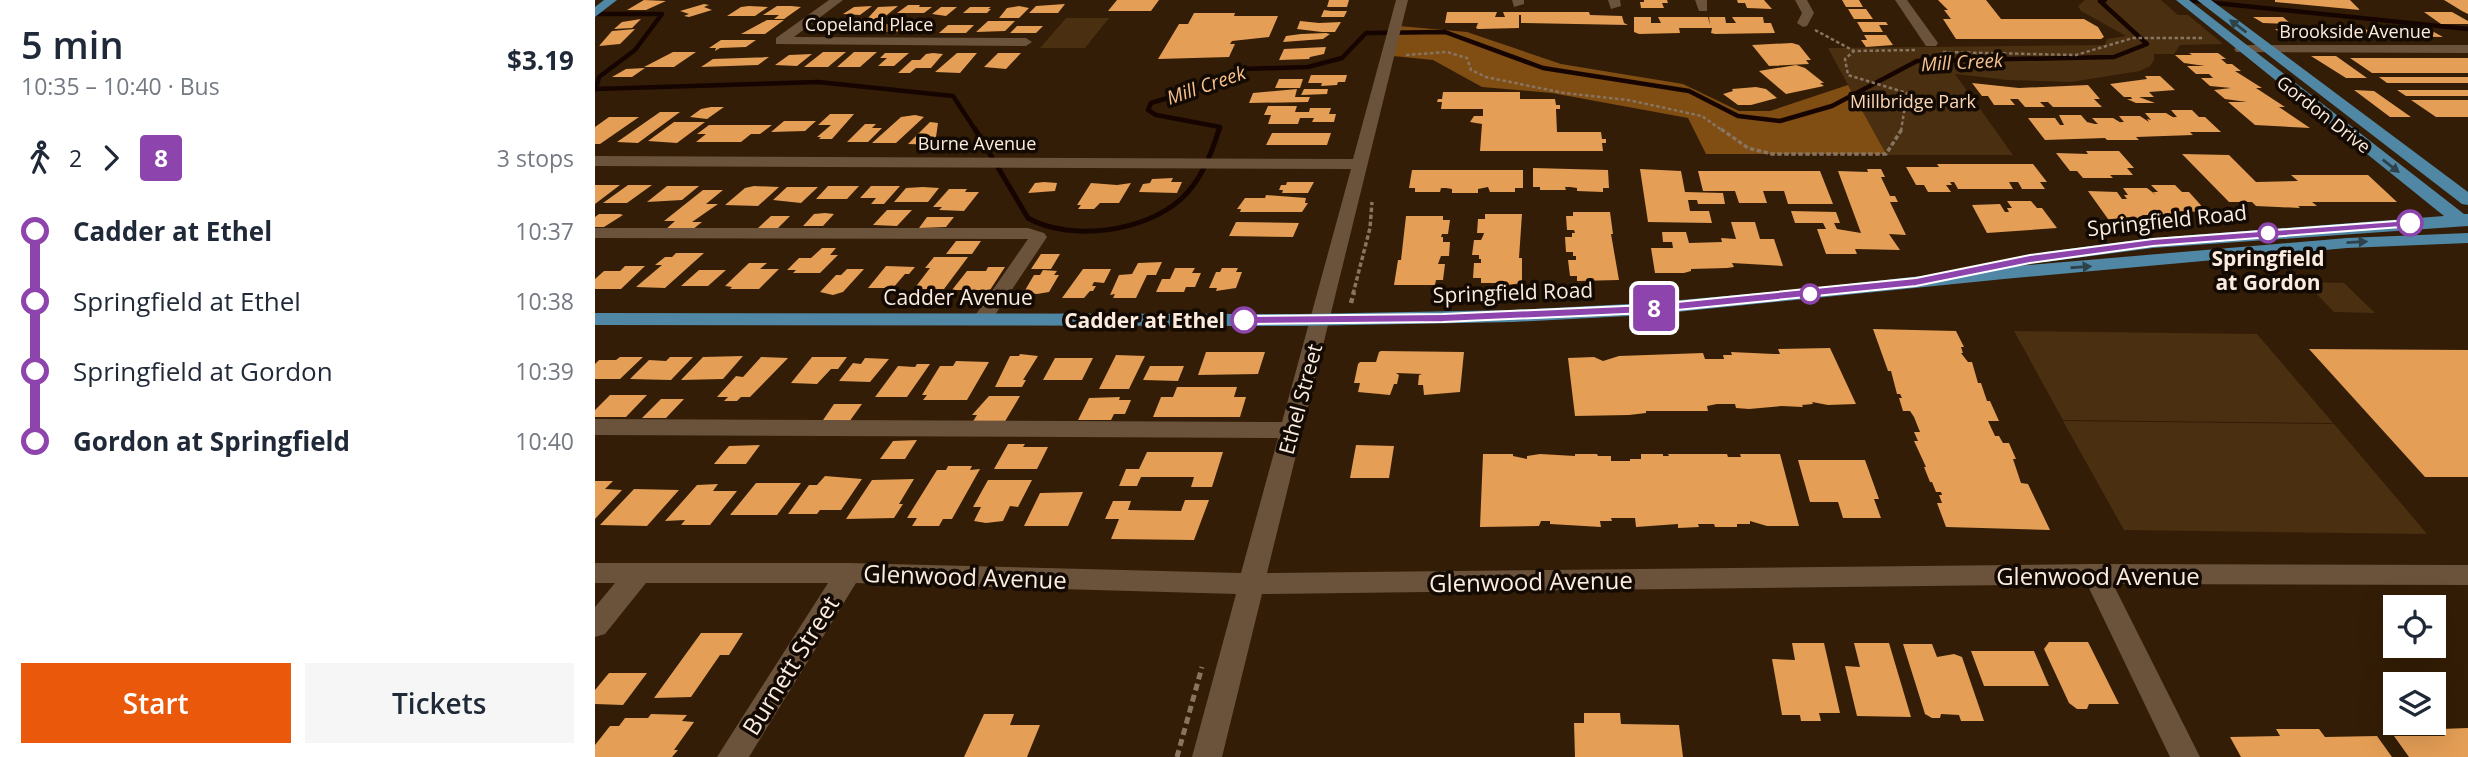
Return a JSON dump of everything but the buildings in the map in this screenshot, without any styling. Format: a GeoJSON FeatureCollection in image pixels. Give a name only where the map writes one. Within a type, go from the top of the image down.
{"type":"FeatureCollection","features":[{"type":"Feature","properties":{"kind":"main road"},"geometry":{"type":"LineString","coordinates":[[597,11],[611,0]]}},
{"type":"Feature","properties":{"kind":"main road","name":"Gordon Drive"},"geometry":{"type":"LineString","coordinates":[[2184,2],[2465,221]]}},
{"type":"Feature","properties":{"kind":"main road","name":"Gordon Drive"},"geometry":{"type":"LineString","coordinates":[[2206,2],[2468,200]]}},
{"type":"Feature","properties":{"kind":"main road","name":"Springfield Road"},"geometry":{"type":"LineString","coordinates":[[1916,282],[2030,259],[2153,243],[2465,221]]}},
{"type":"Feature","properties":{"kind":"main road","name":"Springfield Road"},"geometry":{"type":"LineString","coordinates":[[1321,319],[1513,316],[1647,309],[2347,243],[2468,238]]}},
{"type":"Feature","properties":{"kind":"main road","name":"Cadder Avenue"},"geometry":{"type":"LineString","coordinates":[[595,319],[1321,319]]}},
{"type":"Feature","properties":{"kind":"street","name":"Copeland Place"},"geometry":{"type":"LineString","coordinates":[[837,0],[781,41],[1026,42]]}},
{"type":"Feature","properties":{"kind":"street","name":"Ethel Street"},"geometry":{"type":"LineString","coordinates":[[1207,757],[1402,0]]}},
{"type":"Feature","properties":{"kind":"street"},"geometry":{"type":"LineString","coordinates":[[1801,0],[1808,13],[1803,23]]}},
{"type":"Feature","properties":{"kind":"street"},"geometry":{"type":"LineString","coordinates":[[1901,0],[1930,48]]}},
{"type":"Feature","properties":{"kind":"street","name":"Brookside Avenue"},"geometry":{"type":"LineString","coordinates":[[2241,49],[2468,49]]}},
{"type":"Feature","properties":{"kind":"street","name":"Burne Avenue"},"geometry":{"type":"LineString","coordinates":[[595,161],[1359,164]]}},
{"type":"Feature","properties":{"kind":"street"},"geometry":{"type":"LineString","coordinates":[[595,233],[1028,233],[1038,237],[982,320]]}},
{"type":"Feature","properties":{"kind":"street"},"geometry":{"type":"LineString","coordinates":[[595,427],[1292,430]]}},
{"type":"Feature","properties":{"kind":"street","name":"Glenwood Avenue"},"geometry":{"type":"LineString","coordinates":[[595,573],[849,573],[1252,584],[2095,574],[2468,575]]}},
{"type":"Feature","properties":{"kind":"street"},"geometry":{"type":"LineString","coordinates":[[595,626],[639,573]]}},
{"type":"Feature","properties":{"kind":"street","name":"Burnett Street"},"geometry":{"type":"LineString","coordinates":[[732,757],[849,573]]}},
{"type":"Feature","properties":{"kind":"street"},"geometry":{"type":"LineString","coordinates":[[2095,574],[2185,757]]}},
{"type":"Feature","properties":{"kind":"path"},"geometry":{"type":"LineString","coordinates":[[1803,23],[1854,51],[1930,48],[1982,55],[2076,55],[2133,38],[2226,37]]}},
{"type":"Feature","properties":{"kind":"path"},"geometry":{"type":"LineString","coordinates":[[1387,56],[1447,52],[1467,58],[1471,70],[1486,77],[1564,93],[1659,105],[1702,117],[1748,148],[1772,154],[1887,154],[1901,133],[1907,93],[1848,75],[1845,60],[1854,51]]}},
{"type":"Feature","properties":{"kind":"green space","name":"Millbridge Park"},"geometry":{"type":"Polygon","coordinates":[[[2085,0],[2161,0],[2178,15],[2188,15],[2223,44],[2180,45],[2174,54],[2154,54],[2150,66],[2140,71],[2071,82],[2007,80],[1955,74],[2013,155],[1886,155],[1828,48],[2105,45],[2107,39],[2126,36],[2081,11],[2078,6],[2085,0]]]}},
{"type":"Feature","properties":{"kind":"green space"},"geometry":{"type":"Polygon","coordinates":[[[1066,18],[1109,18],[1085,48],[1040,48],[1066,18]]]}},
{"type":"Feature","properties":{"kind":"green space"},"geometry":{"type":"Polygon","coordinates":[[[2305,282],[2344,283],[2375,313],[2334,312],[2305,282]]]}},
{"type":"Feature","properties":{"kind":"green space"},"geometry":{"type":"Polygon","coordinates":[[[2014,331],[2257,334],[2333,423],[2063,420],[2014,331]]]}},
{"type":"Feature","properties":{"kind":"green space"},"geometry":{"type":"Polygon","coordinates":[[[2063,421],[2334,424],[2427,534],[2124,530],[2063,421]]]}},
{"type":"Feature","properties":{"kind":"shaded area"},"geometry":{"type":"Polygon","coordinates":[[[1399,26],[1467,32],[1561,64],[1683,84],[1739,111],[1770,111],[1848,85],[1886,154],[1706,154],[1688,118],[1552,93],[1482,87],[1433,60],[1393,56],[1399,26]]]}},
{"type":"Feature","properties":{"kind":"waterway","name":"Mill Creek"},"geometry":{"type":"LineString","coordinates":[[1219,131],[1220,127],[1156,115],[1148,110],[1151,103],[1198,89],[1242,69],[1308,67],[1342,58],[1366,33],[1445,32],[1543,68],[1689,91],[1738,116],[1780,121],[1832,106],[1917,61],[2114,57],[2147,44],[2100,1],[2105,0]]}},
{"type":"Feature","properties":{"kind":"waterway","name":"Mill Creek"},"geometry":{"type":"LineString","coordinates":[[2186,0],[2468,29]]}},
{"type":"Feature","properties":{"kind":"waterway","name":"Mill Creek"},"geometry":{"type":"LineString","coordinates":[[595,14],[662,14],[635,50],[599,77],[596,89],[818,82],[953,96],[976,131]]}},
{"type":"Feature","properties":{"kind":"waterway","name":"Mill Creek"},"geometry":{"type":"LineString","coordinates":[[975,129],[1028,218],[1065,230],[1085,231],[1128,226],[1166,210],[1181,199],[1205,167],[1219,129]]}},
{"type":"Feature","properties":{"kind":"bus line","name":"8"},"geometry":{"type":"LineString","coordinates":[[1244,320],[1443,318],[1647,309],[1916,282],[2030,259],[2153,243],[2410,223]]}},
{"type":"Feature","properties":{"kind":"place","name":"Springfield at Gordon"},"geometry":{"type":"Point","coordinates":[2268,233]}},
{"type":"Feature","properties":{"kind":"place","name":"Cadder at Ethel"},"geometry":{"type":"Point","coordinates":[1244,320]}}]}
